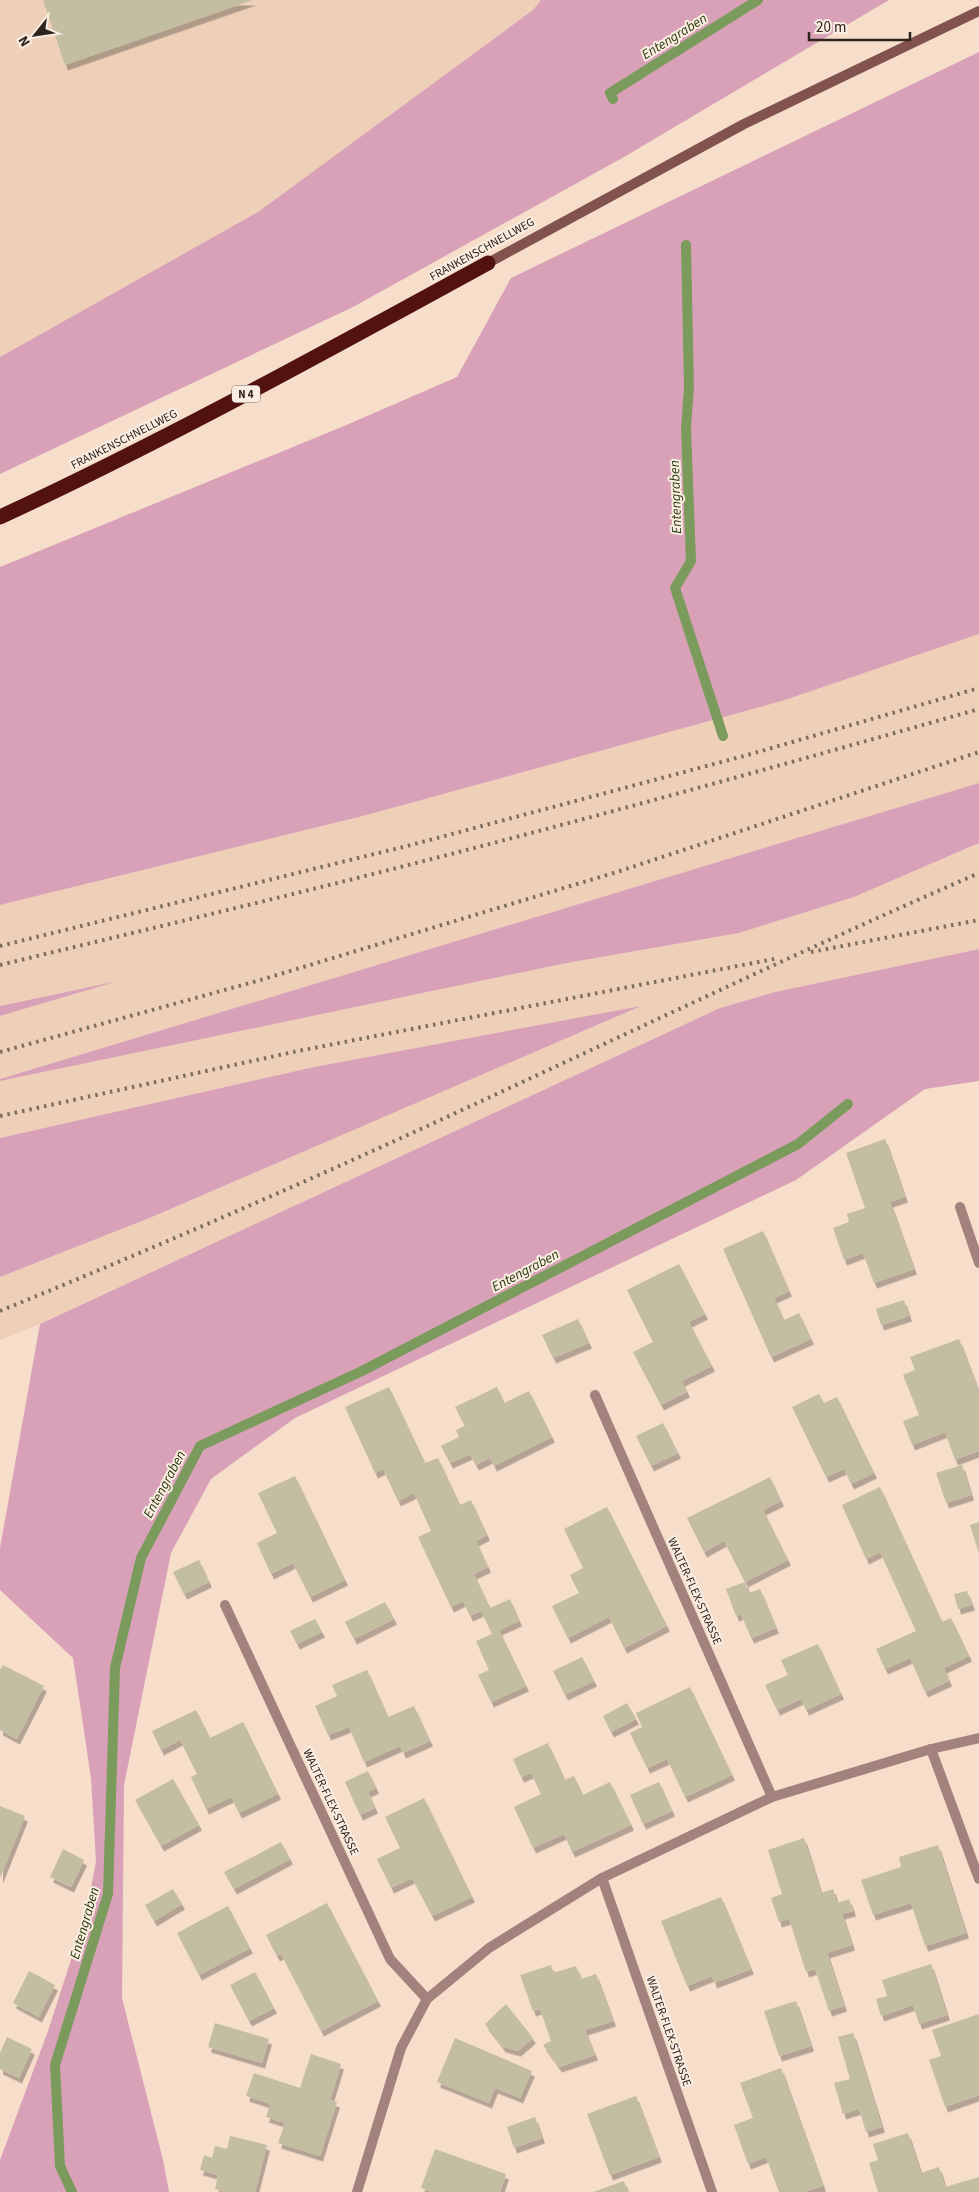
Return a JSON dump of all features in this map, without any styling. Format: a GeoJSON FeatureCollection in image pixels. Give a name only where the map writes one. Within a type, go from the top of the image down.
{"type":"FeatureCollection","features":[{"type":"Feature","properties":{"kind":"highway","name":"FRANKENSCHNELLWEG"},"geometry":{"type":"LineString","coordinates":[[0,517],[288,372],[488,263]]}},
{"type":"Feature","properties":{"kind":"main road","name":"FRANKENSCHNELLWEG"},"geometry":{"type":"LineString","coordinates":[[488,263],[744,124],[979,11]]}},
{"type":"Feature","properties":{"kind":"street"},"geometry":{"type":"LineString","coordinates":[[960,1207],[979,1263]]}},
{"type":"Feature","properties":{"kind":"street","name":"WALTER-FLEX-STRASSE"},"geometry":{"type":"LineString","coordinates":[[595,1395],[772,1797]]}},
{"type":"Feature","properties":{"kind":"street","name":"WALTER-FLEX-STRASSE"},"geometry":{"type":"LineString","coordinates":[[225,1605],[390,1959],[428,1999]]}},
{"type":"Feature","properties":{"kind":"street"},"geometry":{"type":"LineString","coordinates":[[357,2192],[401,2048],[428,1999],[489,1948],[602,1878],[772,1797],[931,1748],[979,1738]]}},
{"type":"Feature","properties":{"kind":"street"},"geometry":{"type":"LineString","coordinates":[[931,1748],[979,1879]]}},
{"type":"Feature","properties":{"kind":"street","name":"WALTER-FLEX-STRASSE"},"geometry":{"type":"LineString","coordinates":[[602,1878],[712,2192]]}},
{"type":"Feature","properties":{"kind":"shaded area"},"geometry":{"type":"Polygon","coordinates":[[[0,0],[541,0],[533,10],[258,212],[0,357],[0,0]]]}},
{"type":"Feature","properties":{"kind":"shaded area"},"geometry":{"type":"Polygon","coordinates":[[[541,0],[889,0],[624,157],[353,307],[0,474],[0,357],[258,212],[533,10],[541,0]]]}},
{"type":"Feature","properties":{"kind":"shaded area"},"geometry":{"type":"Polygon","coordinates":[[[979,52],[979,634],[782,701],[363,816],[0,905],[0,567],[344,426],[457,377],[511,278],[979,52]]]}},
{"type":"Feature","properties":{"kind":"shaded area"},"geometry":{"type":"Polygon","coordinates":[[[979,634],[979,783],[0,1079],[0,1016],[110,983],[0,1006],[0,905],[363,816],[782,701],[979,634]]]}},
{"type":"Feature","properties":{"kind":"shaded area"},"geometry":{"type":"Polygon","coordinates":[[[979,783],[979,843],[854,897],[739,933],[567,963],[0,1081],[0,1079],[979,783]]]}},
{"type":"Feature","properties":{"kind":"shaded area"},"geometry":{"type":"Polygon","coordinates":[[[979,843],[979,949],[775,992],[720,1008],[40,1324],[0,1340],[0,1277],[152,1217],[638,1007],[314,1067],[0,1138],[0,1081],[567,963],[739,933],[854,897],[979,843]]]}},
{"type":"Feature","properties":{"kind":"shaded area"},"geometry":{"type":"Polygon","coordinates":[[[979,949],[979,1081],[925,1089],[796,1180],[295,1418],[211,1479],[171,1553],[124,1785],[122,1998],[163,2160],[169,2192],[0,2192],[0,2160],[48,2031],[87,1910],[96,1861],[91,1778],[73,1658],[0,1590],[0,1548],[40,1324],[720,1008],[775,992],[979,949]]]}},
{"type":"Feature","properties":{"kind":"shaded area"},"geometry":{"type":"Polygon","coordinates":[[[118,981],[0,1016],[0,1006],[118,981]]]}},
{"type":"Feature","properties":{"kind":"shaded area"},"geometry":{"type":"Polygon","coordinates":[[[641,1006],[152,1217],[0,1277],[0,1138],[314,1067],[641,1006]]]}},
{"type":"Feature","properties":{"kind":"building"},"geometry":{"type":"Polygon","coordinates":[[[43,0],[253,0],[65,65],[43,0]]]}},
{"type":"Feature","properties":{"kind":"building"},"geometry":{"type":"Polygon","coordinates":[[[885,1139],[905,1197],[890,1202],[914,1269],[874,1283],[863,1253],[844,1260],[833,1228],[849,1222],[847,1214],[865,1208],[846,1153],[885,1139]]]}},
{"type":"Feature","properties":{"kind":"building"},"geometry":{"type":"Polygon","coordinates":[[[763,1231],[789,1291],[774,1298],[784,1320],[799,1313],[811,1339],[771,1357],[723,1249],[763,1231]]]}},
{"type":"Feature","properties":{"kind":"building"},"geometry":{"type":"Polygon","coordinates":[[[679,1264],[705,1314],[689,1322],[712,1366],[682,1381],[687,1392],[661,1405],[633,1352],[653,1342],[627,1290],[679,1264]]]}},
{"type":"Feature","properties":{"kind":"building"},"geometry":{"type":"Polygon","coordinates":[[[904,1300],[909,1316],[881,1325],[876,1309],[904,1300]]]}},
{"type":"Feature","properties":{"kind":"building"},"geometry":{"type":"Polygon","coordinates":[[[578,1319],[589,1343],[553,1358],[542,1335],[578,1319]]]}},
{"type":"Feature","properties":{"kind":"building"},"geometry":{"type":"Polygon","coordinates":[[[959,1339],[979,1392],[979,1451],[955,1460],[945,1432],[912,1445],[903,1421],[919,1415],[903,1375],[915,1370],[910,1357],[959,1339]]]}},
{"type":"Feature","properties":{"kind":"building"},"geometry":{"type":"Polygon","coordinates":[[[389,1387],[425,1463],[438,1458],[460,1505],[471,1500],[487,1535],[476,1541],[488,1567],[474,1574],[490,1608],[510,1599],[519,1621],[499,1630],[526,1686],[491,1702],[478,1675],[489,1670],[476,1641],[492,1634],[481,1611],[470,1616],[463,1601],[451,1607],[418,1537],[431,1531],[414,1493],[398,1501],[383,1469],[375,1473],[345,1407],[389,1387]]]}},
{"type":"Feature","properties":{"kind":"building"},"geometry":{"type":"Polygon","coordinates":[[[497,1387],[504,1403],[529,1391],[552,1437],[494,1466],[490,1458],[476,1465],[470,1454],[450,1463],[441,1446],[459,1437],[456,1430],[465,1426],[455,1407],[497,1387]]]}},
{"type":"Feature","properties":{"kind":"building"},"geometry":{"type":"Polygon","coordinates":[[[819,1394],[824,1403],[837,1397],[874,1473],[851,1484],[844,1469],[826,1477],[792,1407],[819,1394]]]}},
{"type":"Feature","properties":{"kind":"building"},"geometry":{"type":"Polygon","coordinates":[[[663,1423],[678,1453],[651,1466],[636,1436],[663,1423]]]}},
{"type":"Feature","properties":{"kind":"building"},"geometry":{"type":"Polygon","coordinates":[[[962,1465],[971,1495],[946,1503],[936,1473],[962,1465]]]}},
{"type":"Feature","properties":{"kind":"building"},"geometry":{"type":"Polygon","coordinates":[[[295,1476],[345,1580],[310,1597],[293,1563],[271,1574],[257,1543],[277,1533],[258,1493],[295,1476]]]}},
{"type":"Feature","properties":{"kind":"building"},"geometry":{"type":"Polygon","coordinates":[[[770,1477],[781,1501],[763,1510],[788,1560],[745,1582],[724,1541],[704,1552],[687,1518],[770,1477]]]}},
{"type":"Feature","properties":{"kind":"building"},"geometry":{"type":"Polygon","coordinates":[[[880,1487],[942,1622],[951,1618],[969,1656],[944,1668],[949,1681],[925,1692],[910,1658],[885,1669],[876,1649],[916,1631],[880,1552],[866,1559],[842,1505],[880,1487]]]}},
{"type":"Feature","properties":{"kind":"building"},"geometry":{"type":"Polygon","coordinates":[[[607,1507],[667,1626],[624,1648],[609,1617],[568,1638],[552,1606],[579,1593],[570,1575],[583,1568],[564,1529],[607,1507]]]}},
{"type":"Feature","properties":{"kind":"building"},"geometry":{"type":"Polygon","coordinates":[[[979,1522],[979,1553],[970,1525],[979,1522]]]}},
{"type":"Feature","properties":{"kind":"building"},"geometry":{"type":"Polygon","coordinates":[[[199,1560],[209,1582],[184,1594],[173,1572],[199,1560]]]}},
{"type":"Feature","properties":{"kind":"building"},"geometry":{"type":"Polygon","coordinates":[[[745,1582],[749,1593],[760,1589],[776,1628],[751,1638],[741,1614],[736,1616],[726,1589],[745,1582]]]}},
{"type":"Feature","properties":{"kind":"building"},"geometry":{"type":"Polygon","coordinates":[[[967,1591],[972,1605],[958,1609],[954,1594],[967,1591]]]}},
{"type":"Feature","properties":{"kind":"building"},"geometry":{"type":"Polygon","coordinates":[[[385,1602],[394,1619],[354,1639],[345,1622],[385,1602]]]}},
{"type":"Feature","properties":{"kind":"building"},"geometry":{"type":"Polygon","coordinates":[[[315,1619],[322,1632],[297,1644],[290,1631],[315,1619]]]}},
{"type":"Feature","properties":{"kind":"building"},"geometry":{"type":"Polygon","coordinates":[[[818,1644],[841,1694],[806,1710],[801,1699],[777,1710],[765,1685],[788,1675],[781,1660],[818,1644]]]}},
{"type":"Feature","properties":{"kind":"building"},"geometry":{"type":"Polygon","coordinates":[[[582,1657],[594,1681],[565,1695],[553,1671],[582,1657]]]}},
{"type":"Feature","properties":{"kind":"building"},"geometry":{"type":"Polygon","coordinates":[[[3,1665],[44,1686],[17,1739],[0,1730],[0,1670],[3,1665]]]}},
{"type":"Feature","properties":{"kind":"building"},"geometry":{"type":"Polygon","coordinates":[[[367,1670],[388,1717],[414,1706],[430,1741],[403,1753],[400,1746],[364,1762],[349,1727],[328,1735],[315,1706],[337,1696],[332,1685],[367,1670]]]}},
{"type":"Feature","properties":{"kind":"building"},"geometry":{"type":"Polygon","coordinates":[[[690,1687],[732,1775],[685,1797],[667,1759],[647,1768],[630,1733],[642,1727],[636,1713],[690,1687]]]}},
{"type":"Feature","properties":{"kind":"building"},"geometry":{"type":"Polygon","coordinates":[[[627,1703],[636,1719],[611,1732],[603,1716],[627,1703]]]}},
{"type":"Feature","properties":{"kind":"building"},"geometry":{"type":"Polygon","coordinates":[[[196,1710],[210,1738],[243,1722],[278,1794],[239,1813],[231,1797],[206,1809],[191,1777],[197,1774],[180,1740],[161,1750],[152,1731],[196,1710]]]}},
{"type":"Feature","properties":{"kind":"building"},"geometry":{"type":"Polygon","coordinates":[[[548,1743],[565,1780],[574,1776],[583,1795],[610,1782],[631,1825],[572,1852],[564,1834],[533,1848],[514,1807],[541,1794],[531,1773],[521,1777],[513,1759],[548,1743]]]}},
{"type":"Feature","properties":{"kind":"building"},"geometry":{"type":"Polygon","coordinates":[[[368,1771],[376,1788],[368,1792],[375,1808],[360,1815],[345,1782],[368,1771]]]}},
{"type":"Feature","properties":{"kind":"building"},"geometry":{"type":"Polygon","coordinates":[[[173,1779],[199,1825],[161,1846],[135,1800],[173,1779]]]}},
{"type":"Feature","properties":{"kind":"building"},"geometry":{"type":"Polygon","coordinates":[[[659,1782],[672,1811],[643,1824],[630,1795],[659,1782]]]}},
{"type":"Feature","properties":{"kind":"building"},"geometry":{"type":"Polygon","coordinates":[[[424,1798],[472,1897],[432,1916],[412,1878],[391,1888],[377,1859],[400,1848],[385,1817],[424,1798]]]}},
{"type":"Feature","properties":{"kind":"building"},"geometry":{"type":"Polygon","coordinates":[[[0,1806],[25,1816],[0,1878],[0,1806]]]}},
{"type":"Feature","properties":{"kind":"building"},"geometry":{"type":"Polygon","coordinates":[[[804,1838],[821,1893],[833,1889],[837,1903],[849,1899],[853,1911],[842,1914],[852,1945],[827,1953],[844,2006],[829,2011],[815,1969],[806,1972],[789,1919],[779,1922],[771,1898],[782,1894],[768,1850],[804,1838]]]}},
{"type":"Feature","properties":{"kind":"building"},"geometry":{"type":"Polygon","coordinates":[[[281,1842],[290,1859],[234,1889],[224,1872],[281,1842]]]}},
{"type":"Feature","properties":{"kind":"building"},"geometry":{"type":"Polygon","coordinates":[[[938,1845],[966,1933],[925,1946],[911,1903],[873,1915],[861,1880],[901,1867],[899,1857],[938,1845]]]}},
{"type":"Feature","properties":{"kind":"building"},"geometry":{"type":"Polygon","coordinates":[[[63,1849],[84,1860],[71,1887],[50,1877],[63,1849]]]}},
{"type":"Feature","properties":{"kind":"building"},"geometry":{"type":"Polygon","coordinates":[[[173,1889],[182,1904],[154,1921],[145,1905],[173,1889]]]}},
{"type":"Feature","properties":{"kind":"building"},"geometry":{"type":"Polygon","coordinates":[[[721,1897],[751,1969],[714,1983],[712,1976],[687,1986],[661,1921],[721,1897]]]}},
{"type":"Feature","properties":{"kind":"building"},"geometry":{"type":"Polygon","coordinates":[[[327,1903],[378,2001],[321,2031],[281,1954],[277,1956],[266,1935],[327,1903]]]}},
{"type":"Feature","properties":{"kind":"building"},"geometry":{"type":"Polygon","coordinates":[[[228,1906],[250,1948],[199,1975],[177,1933],[228,1906]]]}},
{"type":"Feature","properties":{"kind":"building"},"geometry":{"type":"Polygon","coordinates":[[[931,1964],[947,2015],[919,2024],[913,2005],[881,2016],[876,1999],[887,1996],[882,1980],[931,1964]]]}},
{"type":"Feature","properties":{"kind":"building"},"geometry":{"type":"Polygon","coordinates":[[[551,1965],[553,1973],[576,1966],[581,1979],[596,1974],[613,2021],[585,2030],[595,2055],[559,2067],[543,2045],[551,2041],[540,2009],[533,2011],[520,1975],[551,1965]]]}},
{"type":"Feature","properties":{"kind":"building"},"geometry":{"type":"Polygon","coordinates":[[[29,1971],[55,1985],[39,2017],[13,2003],[29,1971]]]}},
{"type":"Feature","properties":{"kind":"building"},"geometry":{"type":"Polygon","coordinates":[[[255,1972],[274,2008],[249,2021],[230,1985],[255,1972]]]}},
{"type":"Feature","properties":{"kind":"building"},"geometry":{"type":"Polygon","coordinates":[[[796,2001],[811,2046],[779,2056],[764,2011],[796,2001]]]}},
{"type":"Feature","properties":{"kind":"building"},"geometry":{"type":"Polygon","coordinates":[[[506,2004],[533,2038],[518,2051],[503,2047],[485,2024],[506,2004]]]}},
{"type":"Feature","properties":{"kind":"building"},"geometry":{"type":"Polygon","coordinates":[[[979,2014],[979,2095],[945,2107],[929,2060],[941,2056],[932,2030],[979,2014]]]}},
{"type":"Feature","properties":{"kind":"building"},"geometry":{"type":"Polygon","coordinates":[[[215,2023],[269,2039],[262,2063],[208,2047],[215,2023]]]}},
{"type":"Feature","properties":{"kind":"building"},"geometry":{"type":"Polygon","coordinates":[[[853,2033],[882,2127],[866,2132],[859,2109],[843,2114],[834,2083],[850,2079],[838,2037],[853,2033]]]}},
{"type":"Feature","properties":{"kind":"building"},"geometry":{"type":"Polygon","coordinates":[[[7,2037],[32,2049],[19,2078],[0,2069],[0,2053],[7,2037]]]}},
{"type":"Feature","properties":{"kind":"building"},"geometry":{"type":"Polygon","coordinates":[[[455,2038],[532,2071],[520,2098],[495,2088],[489,2103],[437,2082],[455,2038]]]}},
{"type":"Feature","properties":{"kind":"building"},"geometry":{"type":"Polygon","coordinates":[[[311,2054],[341,2064],[330,2100],[337,2102],[320,2156],[278,2143],[285,2123],[266,2117],[270,2104],[246,2096],[254,2073],[300,2088],[311,2054]]]}},
{"type":"Feature","properties":{"kind":"building"},"geometry":{"type":"Polygon","coordinates":[[[781,2068],[823,2186],[805,2192],[779,2192],[766,2157],[748,2164],[734,2125],[753,2118],[740,2083],[781,2068]]]}},
{"type":"Feature","properties":{"kind":"building"},"geometry":{"type":"Polygon","coordinates":[[[636,2096],[659,2157],[610,2175],[587,2114],[636,2096]]]}},
{"type":"Feature","properties":{"kind":"building"},"geometry":{"type":"Polygon","coordinates":[[[535,2117],[542,2138],[514,2148],[507,2127],[535,2117]]]}},
{"type":"Feature","properties":{"kind":"building"},"geometry":{"type":"Polygon","coordinates":[[[908,2133],[921,2173],[939,2167],[945,2187],[979,2177],[979,2192],[878,2192],[869,2163],[878,2160],[873,2144],[908,2133]]]}},
{"type":"Feature","properties":{"kind":"building"},"geometry":{"type":"Polygon","coordinates":[[[230,2136],[267,2145],[255,2192],[225,2192],[215,2189],[218,2175],[200,2170],[204,2155],[212,2158],[215,2146],[227,2149],[230,2136]]]}},
{"type":"Feature","properties":{"kind":"building"},"geometry":{"type":"Polygon","coordinates":[[[435,2149],[506,2174],[500,2192],[432,2192],[421,2188],[435,2149]]]}},
{"type":"Feature","properties":{"kind":"building"},"geometry":{"type":"Polygon","coordinates":[[[624,2181],[628,2192],[593,2192],[624,2181]]]}},
{"type":"Feature","properties":{"kind":"waterway","name":"Entengraben"},"geometry":{"type":"LineString","coordinates":[[613,99],[610,93],[758,0]]}},
{"type":"Feature","properties":{"kind":"waterway","name":"Entengraben"},"geometry":{"type":"LineString","coordinates":[[686,245],[689,387],[686,428],[691,561],[675,588],[723,736]]}},
{"type":"Feature","properties":{"kind":"waterway","name":"Entengraben"},"geometry":{"type":"LineString","coordinates":[[72,2192],[60,2166],[55,2065],[108,1894],[115,1668],[141,1558],[200,1446],[362,1371],[798,1144],[848,1104]]}},
{"type":"Feature","properties":{"kind":"railway"},"geometry":{"type":"LineString","coordinates":[[0,946],[407,846],[744,756],[979,688]]}},
{"type":"Feature","properties":{"kind":"railway"},"geometry":{"type":"LineString","coordinates":[[0,965],[490,844],[979,709]]}},
{"type":"Feature","properties":{"kind":"railway"},"geometry":{"type":"LineString","coordinates":[[0,1052],[257,981],[620,871],[979,752]]}},
{"type":"Feature","properties":{"kind":"railway"},"geometry":{"type":"LineString","coordinates":[[0,1311],[179,1236],[357,1158],[979,873]]}},
{"type":"Feature","properties":{"kind":"railway"},"geometry":{"type":"LineString","coordinates":[[811,952],[979,920]]}},
{"type":"Feature","properties":{"kind":"railway"},"geometry":{"type":"LineString","coordinates":[[0,1116],[298,1051],[779,958]]}}]}
